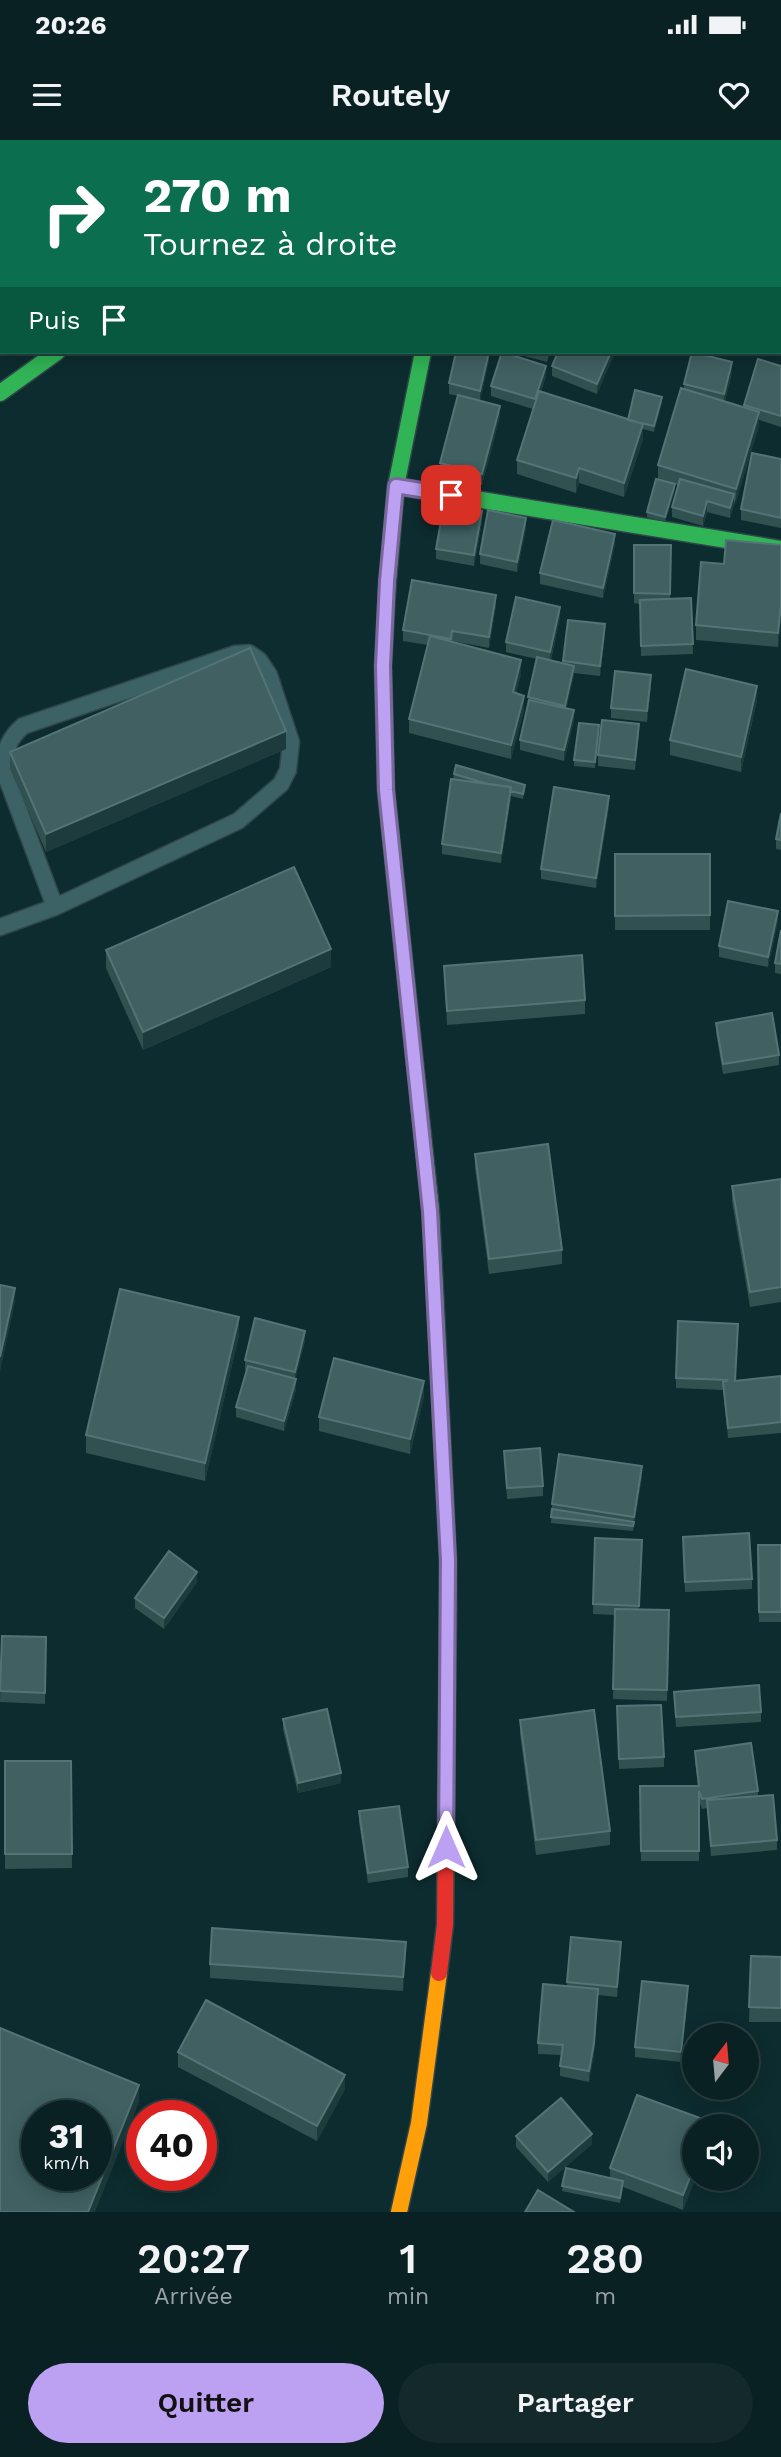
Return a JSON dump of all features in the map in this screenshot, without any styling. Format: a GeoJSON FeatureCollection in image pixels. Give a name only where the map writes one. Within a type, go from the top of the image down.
{"type":"FeatureCollection","features":[{"type":"Feature","properties":{"kind":"street"},"geometry":{"type":"LineString","coordinates":[[0,393],[54,354]]}},
{"type":"Feature","properties":{"kind":"street"},"geometry":{"type":"LineString","coordinates":[[399,2212],[419,2123],[445,1925],[448,1560],[430,1211],[386,790],[383,666],[387,581],[396,486],[423,354]]}},
{"type":"Feature","properties":{"kind":"street"},"geometry":{"type":"LineString","coordinates":[[396,486],[781,549]]}},
{"type":"Feature","properties":{"kind":"lane"},"geometry":{"type":"LineString","coordinates":[[0,927],[55,907],[238,821],[281,784],[288,770],[291,742],[269,675],[259,660],[248,653],[235,654],[23,726],[12,735],[5,751],[3,768],[55,907]]}},
{"type":"Feature","properties":{"kind":"building"},"geometry":{"type":"Polygon","coordinates":[[[456,354],[489,354],[480,391],[449,383],[456,354]]]}},
{"type":"Feature","properties":{"kind":"building"},"geometry":{"type":"Polygon","coordinates":[[[501,354],[546,366],[535,399],[491,386],[501,354]]]}},
{"type":"Feature","properties":{"kind":"building"},"geometry":{"type":"Polygon","coordinates":[[[557,354],[610,354],[597,384],[552,366],[557,354]]]}},
{"type":"Feature","properties":{"kind":"building"},"geometry":{"type":"Polygon","coordinates":[[[692,354],[732,362],[724,394],[684,384],[692,354]]]}},
{"type":"Feature","properties":{"kind":"building"},"geometry":{"type":"Polygon","coordinates":[[[758,359],[781,366],[781,416],[744,405],[758,359]]]}},
{"type":"Feature","properties":{"kind":"building"},"geometry":{"type":"Polygon","coordinates":[[[681,388],[759,412],[736,489],[658,465],[681,388]]]}},
{"type":"Feature","properties":{"kind":"building"},"geometry":{"type":"Polygon","coordinates":[[[635,390],[662,397],[654,426],[628,420],[635,390]]]}},
{"type":"Feature","properties":{"kind":"building"},"geometry":{"type":"Polygon","coordinates":[[[539,391],[643,424],[624,483],[579,468],[576,478],[517,460],[539,391]]]}},
{"type":"Feature","properties":{"kind":"building"},"geometry":{"type":"Polygon","coordinates":[[[458,395],[500,406],[482,474],[440,463],[458,395]]]}},
{"type":"Feature","properties":{"kind":"building"},"geometry":{"type":"Polygon","coordinates":[[[752,453],[781,459],[781,518],[741,509],[752,453]]]}},
{"type":"Feature","properties":{"kind":"building"},"geometry":{"type":"Polygon","coordinates":[[[656,479],[675,484],[665,517],[647,512],[656,479]]]}},
{"type":"Feature","properties":{"kind":"building"},"geometry":{"type":"Polygon","coordinates":[[[680,479],[734,494],[730,508],[707,501],[703,516],[672,507],[680,479]]]}},
{"type":"Feature","properties":{"kind":"building"},"geometry":{"type":"Polygon","coordinates":[[[444,504],[482,511],[474,555],[436,549],[444,504]]]}},
{"type":"Feature","properties":{"kind":"building"},"geometry":{"type":"Polygon","coordinates":[[[488,510],[526,518],[517,562],[480,554],[488,510]]]}},
{"type":"Feature","properties":{"kind":"building"},"geometry":{"type":"Polygon","coordinates":[[[553,520],[615,534],[603,588],[540,573],[553,520]]]}},
{"type":"Feature","properties":{"kind":"building"},"geometry":{"type":"Polygon","coordinates":[[[726,540],[781,545],[778,633],[696,625],[701,562],[724,564],[726,540]]]}},
{"type":"Feature","properties":{"kind":"building"},"geometry":{"type":"Polygon","coordinates":[[[634,545],[671,545],[670,594],[634,593],[634,545]]]}},
{"type":"Feature","properties":{"kind":"building"},"geometry":{"type":"Polygon","coordinates":[[[412,580],[496,595],[489,637],[452,631],[451,639],[403,630],[412,580]]]}},
{"type":"Feature","properties":{"kind":"building"},"geometry":{"type":"Polygon","coordinates":[[[516,597],[560,607],[550,652],[506,642],[516,597]]]}},
{"type":"Feature","properties":{"kind":"building"},"geometry":{"type":"Polygon","coordinates":[[[691,598],[693,644],[641,646],[640,600],[691,598]]]}},
{"type":"Feature","properties":{"kind":"building"},"geometry":{"type":"Polygon","coordinates":[[[568,620],[605,624],[600,666],[563,661],[568,620]]]}},
{"type":"Feature","properties":{"kind":"building"},"geometry":{"type":"Polygon","coordinates":[[[430,636],[521,660],[513,692],[524,696],[511,745],[409,719],[430,636]]]}},
{"type":"Feature","properties":{"kind":"building"},"geometry":{"type":"Polygon","coordinates":[[[250,648],[286,731],[46,834],[10,752],[250,648]]]}},
{"type":"Feature","properties":{"kind":"building"},"geometry":{"type":"Polygon","coordinates":[[[537,657],[574,666],[565,706],[528,697],[537,657]]]}},
{"type":"Feature","properties":{"kind":"building"},"geometry":{"type":"Polygon","coordinates":[[[686,669],[757,686],[741,757],[670,740],[686,669]]]}},
{"type":"Feature","properties":{"kind":"building"},"geometry":{"type":"Polygon","coordinates":[[[615,671],[651,675],[647,711],[611,708],[615,671]]]}},
{"type":"Feature","properties":{"kind":"building"},"geometry":{"type":"Polygon","coordinates":[[[529,700],[574,710],[564,750],[520,740],[529,700]]]}},
{"type":"Feature","properties":{"kind":"building"},"geometry":{"type":"Polygon","coordinates":[[[602,720],[639,724],[635,760],[598,755],[602,720]]]}},
{"type":"Feature","properties":{"kind":"building"},"geometry":{"type":"Polygon","coordinates":[[[579,723],[599,725],[595,762],[574,760],[579,723]]]}},
{"type":"Feature","properties":{"kind":"building"},"geometry":{"type":"Polygon","coordinates":[[[456,765],[525,785],[523,794],[510,791],[511,787],[488,784],[454,774],[456,765]]]}},
{"type":"Feature","properties":{"kind":"building"},"geometry":{"type":"Polygon","coordinates":[[[451,779],[511,787],[501,853],[442,844],[451,779]]]}},
{"type":"Feature","properties":{"kind":"building"},"geometry":{"type":"Polygon","coordinates":[[[554,787],[609,796],[596,878],[541,869],[554,787]]]}},
{"type":"Feature","properties":{"kind":"building"},"geometry":{"type":"Polygon","coordinates":[[[781,813],[781,840],[776,839],[781,813]]]}},
{"type":"Feature","properties":{"kind":"building"},"geometry":{"type":"Polygon","coordinates":[[[615,854],[710,854],[710,915],[615,916],[615,854]]]}},
{"type":"Feature","properties":{"kind":"building"},"geometry":{"type":"Polygon","coordinates":[[[294,867],[331,949],[143,1032],[106,950],[294,867]]]}},
{"type":"Feature","properties":{"kind":"building"},"geometry":{"type":"Polygon","coordinates":[[[728,901],[778,911],[768,957],[719,946],[728,901]]]}},
{"type":"Feature","properties":{"kind":"building"},"geometry":{"type":"Polygon","coordinates":[[[781,930],[781,964],[775,963],[781,930]]]}},
{"type":"Feature","properties":{"kind":"building"},"geometry":{"type":"Polygon","coordinates":[[[582,955],[585,1000],[447,1011],[444,966],[582,955]]]}},
{"type":"Feature","properties":{"kind":"building"},"geometry":{"type":"Polygon","coordinates":[[[772,1013],[779,1055],[723,1064],[716,1023],[772,1013]]]}},
{"type":"Feature","properties":{"kind":"building"},"geometry":{"type":"Polygon","coordinates":[[[548,1144],[562,1250],[489,1259],[475,1154],[548,1144]]]}},
{"type":"Feature","properties":{"kind":"building"},"geometry":{"type":"Polygon","coordinates":[[[781,1179],[781,1287],[750,1292],[732,1186],[781,1179]]]}},
{"type":"Feature","properties":{"kind":"building"},"geometry":{"type":"Polygon","coordinates":[[[0,1285],[15,1288],[0,1357],[0,1285]]]}},
{"type":"Feature","properties":{"kind":"building"},"geometry":{"type":"Polygon","coordinates":[[[120,1289],[239,1317],[205,1463],[86,1435],[120,1289]]]}},
{"type":"Feature","properties":{"kind":"building"},"geometry":{"type":"Polygon","coordinates":[[[255,1318],[305,1331],[295,1372],[245,1360],[255,1318]]]}},
{"type":"Feature","properties":{"kind":"building"},"geometry":{"type":"Polygon","coordinates":[[[678,1321],[738,1324],[735,1381],[781,1376],[781,1422],[728,1428],[723,1382],[728,1380],[676,1378],[678,1321]]]}},
{"type":"Feature","properties":{"kind":"building"},"geometry":{"type":"Polygon","coordinates":[[[334,1358],[424,1381],[410,1439],[319,1417],[334,1358]]]}},
{"type":"Feature","properties":{"kind":"building"},"geometry":{"type":"Polygon","coordinates":[[[248,1366],[296,1379],[284,1421],[236,1407],[248,1366]]]}},
{"type":"Feature","properties":{"kind":"building"},"geometry":{"type":"Polygon","coordinates":[[[540,1448],[543,1486],[507,1488],[504,1451],[540,1448]]]}},
{"type":"Feature","properties":{"kind":"building"},"geometry":{"type":"Polygon","coordinates":[[[559,1454],[642,1466],[634,1517],[552,1504],[559,1454]]]}},
{"type":"Feature","properties":{"kind":"building"},"geometry":{"type":"Polygon","coordinates":[[[552,1509],[634,1522],[633,1526],[551,1517],[552,1509]]]}},
{"type":"Feature","properties":{"kind":"building"},"geometry":{"type":"Polygon","coordinates":[[[749,1533],[752,1579],[685,1582],[683,1537],[749,1533]]]}},
{"type":"Feature","properties":{"kind":"building"},"geometry":{"type":"Polygon","coordinates":[[[595,1538],[642,1540],[639,1606],[593,1604],[595,1538]]]}},
{"type":"Feature","properties":{"kind":"building"},"geometry":{"type":"Polygon","coordinates":[[[758,1545],[781,1545],[781,1612],[759,1612],[758,1545]]]}},
{"type":"Feature","properties":{"kind":"building"},"geometry":{"type":"Polygon","coordinates":[[[169,1551],[197,1572],[164,1618],[135,1598],[169,1551]]]}},
{"type":"Feature","properties":{"kind":"building"},"geometry":{"type":"Polygon","coordinates":[[[615,1609],[669,1610],[667,1690],[613,1689],[615,1609]]]}},
{"type":"Feature","properties":{"kind":"building"},"geometry":{"type":"Polygon","coordinates":[[[2,1636],[46,1637],[45,1693],[0,1691],[2,1636]]]}},
{"type":"Feature","properties":{"kind":"building"},"geometry":{"type":"Polygon","coordinates":[[[759,1685],[761,1712],[676,1717],[674,1692],[759,1685]]]}},
{"type":"Feature","properties":{"kind":"building"},"geometry":{"type":"Polygon","coordinates":[[[661,1705],[664,1757],[619,1759],[617,1706],[661,1705]]]}},
{"type":"Feature","properties":{"kind":"building"},"geometry":{"type":"Polygon","coordinates":[[[327,1709],[341,1773],[298,1783],[283,1719],[327,1709]]]}},
{"type":"Feature","properties":{"kind":"building"},"geometry":{"type":"Polygon","coordinates":[[[594,1710],[610,1831],[536,1840],[520,1720],[594,1710]]]}},
{"type":"Feature","properties":{"kind":"building"},"geometry":{"type":"Polygon","coordinates":[[[751,1743],[758,1791],[702,1799],[699,1791],[699,1851],[641,1851],[640,1786],[699,1786],[695,1751],[751,1743]]]}},
{"type":"Feature","properties":{"kind":"building"},"geometry":{"type":"Polygon","coordinates":[[[5,1761],[71,1761],[72,1854],[5,1854],[5,1761]]]}},
{"type":"Feature","properties":{"kind":"building"},"geometry":{"type":"Polygon","coordinates":[[[773,1795],[777,1840],[711,1846],[707,1800],[773,1795]]]}},
{"type":"Feature","properties":{"kind":"building"},"geometry":{"type":"Polygon","coordinates":[[[399,1806],[408,1867],[368,1873],[359,1811],[399,1806]]]}},
{"type":"Feature","properties":{"kind":"building"},"geometry":{"type":"Polygon","coordinates":[[[212,1928],[406,1942],[403,1977],[210,1964],[212,1928]]]}},
{"type":"Feature","properties":{"kind":"building"},"geometry":{"type":"Polygon","coordinates":[[[571,1937],[621,1942],[617,1987],[567,1982],[571,1937]]]}},
{"type":"Feature","properties":{"kind":"building"},"geometry":{"type":"Polygon","coordinates":[[[751,1956],[781,1957],[781,2008],[749,2007],[751,1956]]]}},
{"type":"Feature","properties":{"kind":"building"},"geometry":{"type":"Polygon","coordinates":[[[642,1981],[688,1986],[681,2052],[635,2047],[642,1981]]]}},
{"type":"Feature","properties":{"kind":"building"},"geometry":{"type":"Polygon","coordinates":[[[543,1984],[598,1989],[589,2071],[560,2066],[563,2045],[538,2043],[543,1984]]]}},
{"type":"Feature","properties":{"kind":"building"},"geometry":{"type":"Polygon","coordinates":[[[206,2000],[345,2075],[317,2126],[178,2052],[206,2000]]]}},
{"type":"Feature","properties":{"kind":"building"},"geometry":{"type":"Polygon","coordinates":[[[0,2028],[139,2085],[133,2100],[126,2100],[126,2117],[112,2152],[112,2100],[21,2100],[21,2191],[96,2191],[88,2212],[0,2212],[0,2028]]]}},
{"type":"Feature","properties":{"kind":"building"},"geometry":{"type":"Polygon","coordinates":[[[637,2095],[689,2114],[682,2114],[683,2195],[610,2168],[637,2095]]]}},
{"type":"Feature","properties":{"kind":"building"},"geometry":{"type":"Polygon","coordinates":[[[561,2098],[592,2134],[548,2172],[516,2136],[561,2098]]]}},
{"type":"Feature","properties":{"kind":"building"},"geometry":{"type":"Polygon","coordinates":[[[566,2168],[623,2181],[620,2198],[562,2186],[566,2168]]]}},
{"type":"Feature","properties":{"kind":"building"},"geometry":{"type":"Polygon","coordinates":[[[538,2190],[574,2212],[525,2212],[538,2190]]]}},
{"type":"Feature","properties":{"kind":"traffic: fast"},"geometry":{"type":"LineString","coordinates":[[0,393],[54,354]]}},
{"type":"Feature","properties":{"kind":"traffic: fast"},"geometry":{"type":"LineString","coordinates":[[387,591],[396,486],[423,354]]}},
{"type":"Feature","properties":{"kind":"traffic: fast"},"geometry":{"type":"LineString","coordinates":[[396,486],[781,549]]}},
{"type":"Feature","properties":{"kind":"traffic: fast"},"geometry":{"type":"LineString","coordinates":[[415,1064],[431,1211],[448,1560],[448,1610]]}},
{"type":"Feature","properties":{"kind":"traffic: slow"},"geometry":{"type":"LineString","coordinates":[[387,591],[383,666],[386,791],[415,1064]]}},
{"type":"Feature","properties":{"kind":"traffic: slow"},"geometry":{"type":"LineString","coordinates":[[399,2212],[419,2123],[439,1973]]}},
{"type":"Feature","properties":{"kind":"traffic: jam"},"geometry":{"type":"LineString","coordinates":[[439,1973],[445,1925],[448,1610]]}},
{"type":"Feature","properties":{"kind":"route"},"geometry":{"type":"LineString","coordinates":[[446,1847],[448,1560],[430,1211],[386,790],[383,666],[387,581],[396,486],[451,495]]}}]}
